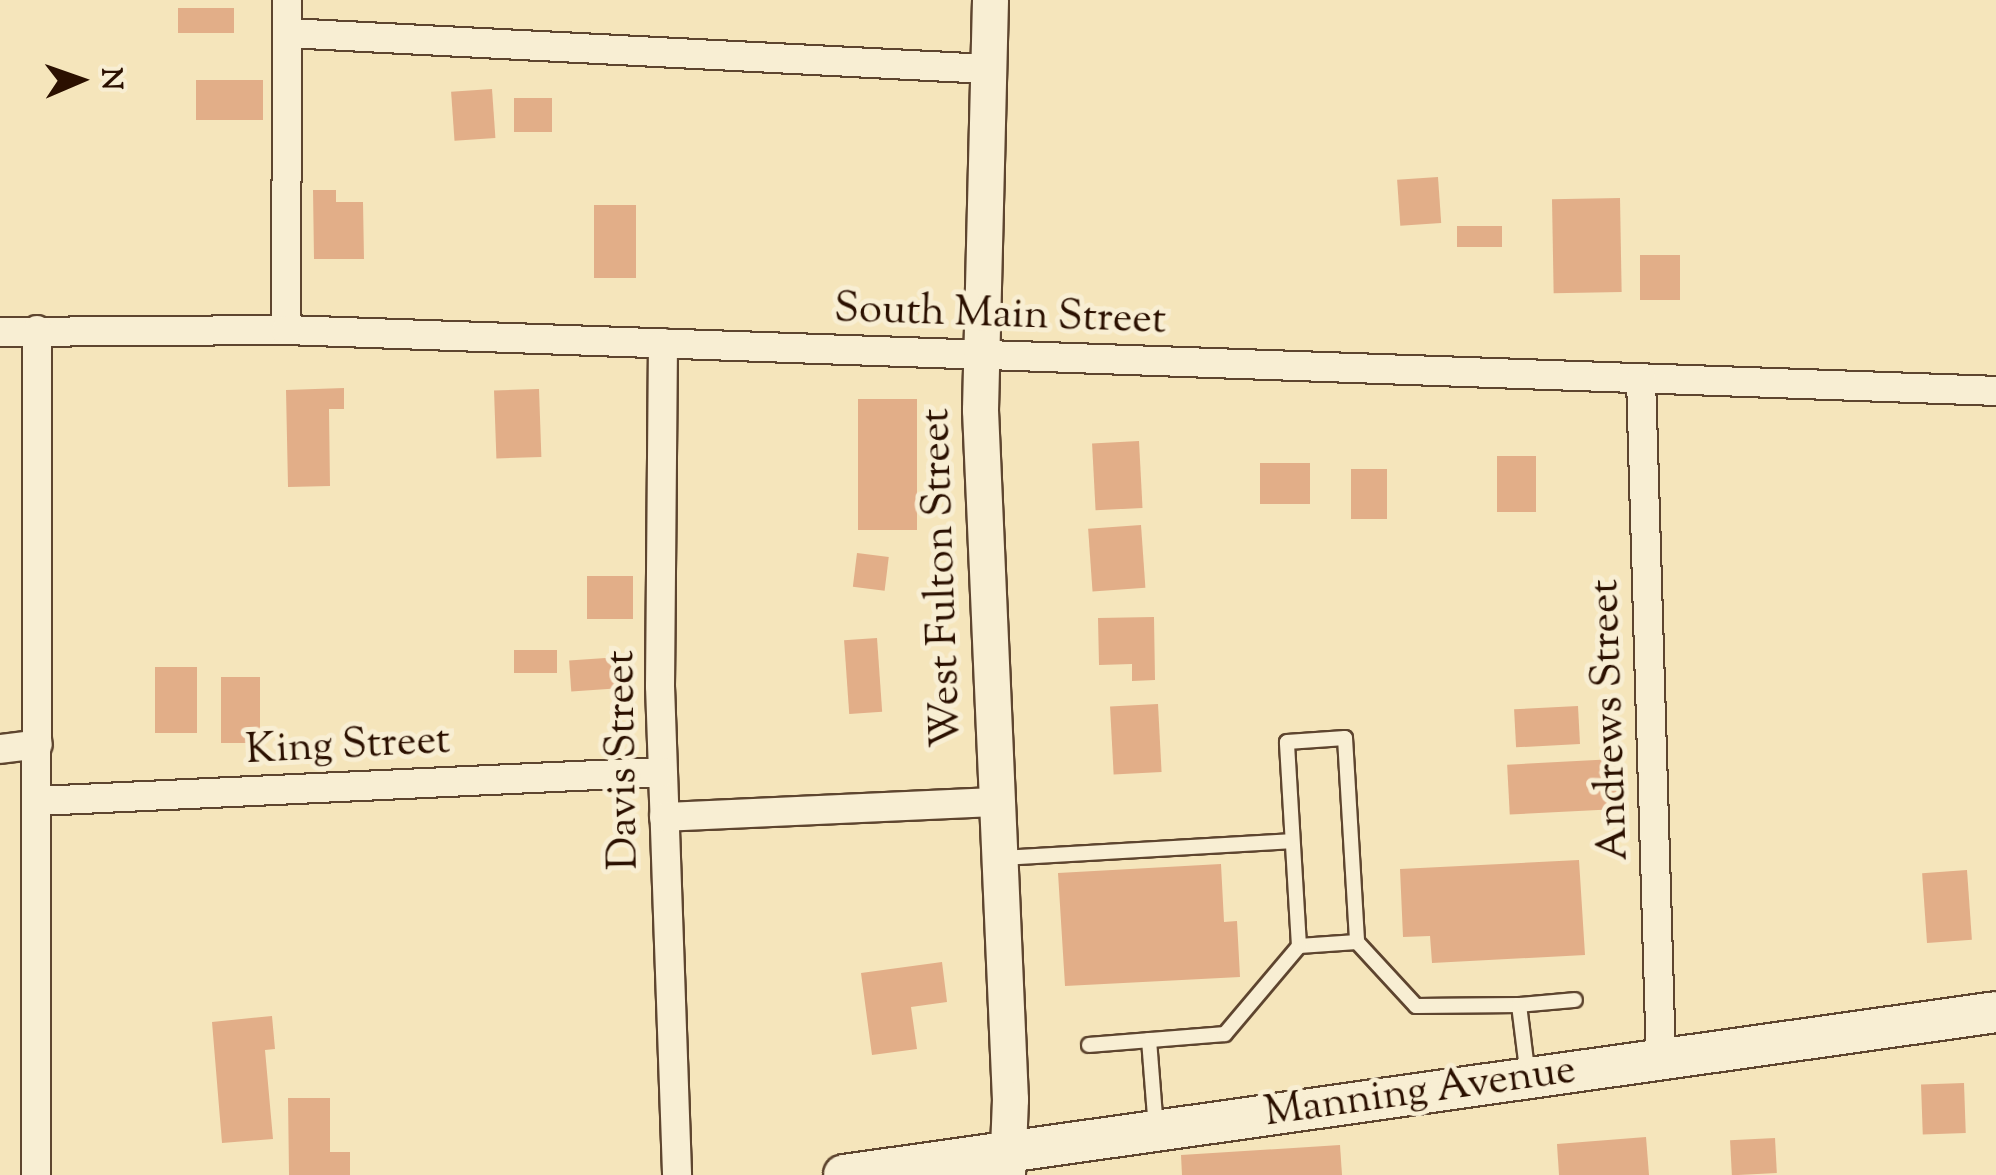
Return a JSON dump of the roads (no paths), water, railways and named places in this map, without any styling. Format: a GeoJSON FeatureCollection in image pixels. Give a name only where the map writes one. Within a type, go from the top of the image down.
{"type":"FeatureCollection","features":[{"type":"Feature","properties":{"kind":"main road","name":"Manning Avenue"},"geometry":{"type":"LineString","coordinates":[[844,1175],[1008,1163],[1156,1129],[1996,1012]]}},
{"type":"Feature","properties":{"kind":"street"},"geometry":{"type":"LineString","coordinates":[[286,330],[287,0]]}},
{"type":"Feature","properties":{"kind":"street","name":"West Fulton Street"},"geometry":{"type":"LineString","coordinates":[[990,0],[980,356],[1008,1163]]}},
{"type":"Feature","properties":{"kind":"street"},"geometry":{"type":"LineString","coordinates":[[287,32],[988,70]]}},
{"type":"Feature","properties":{"kind":"street"},"geometry":{"type":"LineString","coordinates":[[36,330],[36,1175]]}},
{"type":"Feature","properties":{"kind":"street","name":"South Main Street"},"geometry":{"type":"LineString","coordinates":[[0,332],[286,330],[1996,392]]}},
{"type":"Feature","properties":{"kind":"street","name":"Davis Street"},"geometry":{"type":"LineString","coordinates":[[664,343],[662,772],[677,1175]]}},
{"type":"Feature","properties":{"kind":"street","name":"Andrews Street"},"geometry":{"type":"LineString","coordinates":[[1640,379],[1661,1059]]}},
{"type":"Feature","properties":{"kind":"street"},"geometry":{"type":"LineString","coordinates":[[0,749],[38,744]]}},
{"type":"Feature","properties":{"kind":"street","name":"King Street"},"geometry":{"type":"LineString","coordinates":[[38,801],[662,772]]}},
{"type":"Feature","properties":{"kind":"street"},"geometry":{"type":"LineString","coordinates":[[664,817],[997,802]]}},
{"type":"Feature","properties":{"kind":"lane"},"geometry":{"type":"LineString","coordinates":[[1089,1045],[1225,1034],[1299,946],[1287,742],[1345,738],[1357,942],[1416,1006],[1575,1000]]}},
{"type":"Feature","properties":{"kind":"lane"},"geometry":{"type":"LineString","coordinates":[[1000,858],[1292,841]]}},
{"type":"Feature","properties":{"kind":"lane"},"geometry":{"type":"LineString","coordinates":[[1299,946],[1357,942]]}},
{"type":"Feature","properties":{"kind":"lane"},"geometry":{"type":"LineString","coordinates":[[1519,1005],[1528,1078]]}},
{"type":"Feature","properties":{"kind":"lane"},"geometry":{"type":"LineString","coordinates":[[1149,1040],[1156,1129]]}}]}
